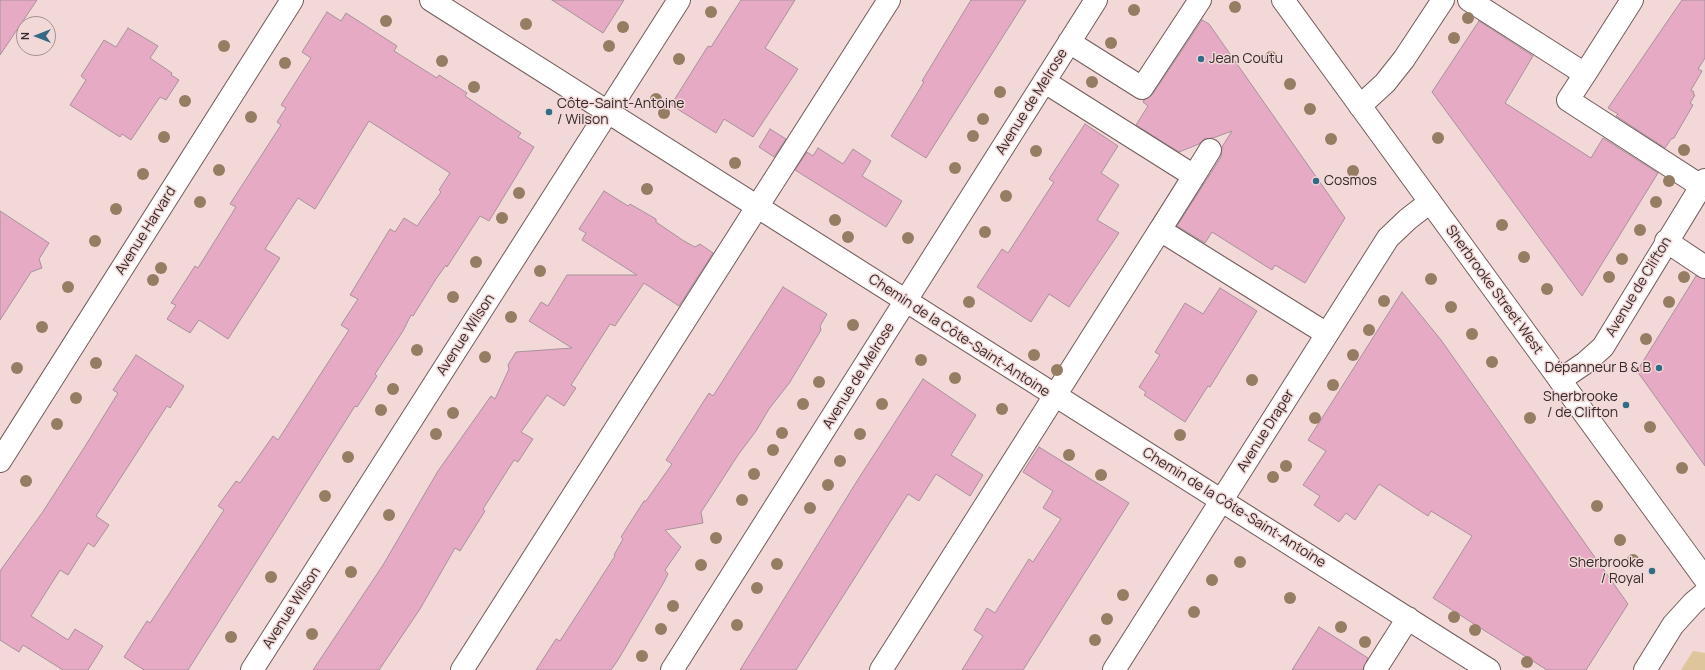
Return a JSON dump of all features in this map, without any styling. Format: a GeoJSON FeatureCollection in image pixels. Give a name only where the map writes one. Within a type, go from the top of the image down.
{"type":"FeatureCollection","features":[{"type":"Feature","properties":{"kind":"street","name":"Avenue Harvard"},"geometry":{"type":"LineString","coordinates":[[0,462],[292,0]]}},
{"type":"Feature","properties":{"kind":"street","name":"Chemin de la Côte-Saint-Antoine"},"geometry":{"type":"LineString","coordinates":[[431,0],[1055,397],[1489,670]]}},
{"type":"Feature","properties":{"kind":"street","name":"Avenue Wilson"},"geometry":{"type":"LineString","coordinates":[[252,670],[680,0]]}},
{"type":"Feature","properties":{"kind":"street"},"geometry":{"type":"LineString","coordinates":[[462,670],[889,0]]}},
{"type":"Feature","properties":{"kind":"street","name":"Avenue de Melrose"},"geometry":{"type":"LineString","coordinates":[[672,670],[1096,0]]}},
{"type":"Feature","properties":{"kind":"street"},"geometry":{"type":"LineString","coordinates":[[1070,42],[1142,88],[1200,0]]}},
{"type":"Feature","properties":{"kind":"street","name":"Sherbrooke Street West"},"geometry":{"type":"LineString","coordinates":[[1283,0],[1705,579]]}},
{"type":"Feature","properties":{"kind":"street"},"geometry":{"type":"LineString","coordinates":[[1360,106],[1376,93],[1404,59],[1443,0]]}},
{"type":"Feature","properties":{"kind":"street"},"geometry":{"type":"LineString","coordinates":[[1469,0],[1584,74]]}},
{"type":"Feature","properties":{"kind":"street"},"geometry":{"type":"LineString","coordinates":[[1632,0],[1568,100],[1703,183]]}},
{"type":"Feature","properties":{"kind":"street"},"geometry":{"type":"LineString","coordinates":[[1045,82],[1194,176]]}},
{"type":"Feature","properties":{"kind":"street"},"geometry":{"type":"LineString","coordinates":[[881,670],[1210,150]]}},
{"type":"Feature","properties":{"kind":"street","name":"Avenue de Clifton"},"geometry":{"type":"LineString","coordinates":[[1560,380],[1586,363],[1603,348],[1666,241],[1703,183]]}},
{"type":"Feature","properties":{"kind":"street","name":"Avenue Draper"},"geometry":{"type":"LineString","coordinates":[[1114,670],[1388,238],[1408,219],[1430,202]]}},
{"type":"Feature","properties":{"kind":"street"},"geometry":{"type":"LineString","coordinates":[[1160,230],[1328,334]]}},
{"type":"Feature","properties":{"kind":"street"},"geometry":{"type":"LineString","coordinates":[[1666,241],[1705,267]]}},
{"type":"Feature","properties":{"kind":"street"},"geometry":{"type":"LineString","coordinates":[[1645,670],[1673,625],[1693,603],[1705,593]]}},
{"type":"Feature","properties":{"kind":"street"},"geometry":{"type":"LineString","coordinates":[[1375,670],[1408,618]]}},
{"type":"Feature","properties":{"kind":"shaded area"},"geometry":{"type":"Polygon","coordinates":[[[1693,651],[1705,653],[1705,670],[1681,670],[1693,651]]]}},
{"type":"Feature","properties":{"kind":"building"},"geometry":{"type":"Polygon","coordinates":[[[0,0],[37,0],[26,16],[16,16],[16,31],[0,55],[0,0]]]}},
{"type":"Feature","properties":{"kind":"building"},"geometry":{"type":"Polygon","coordinates":[[[552,0],[624,0],[603,33],[552,0]]]}},
{"type":"Feature","properties":{"kind":"building"},"geometry":{"type":"Polygon","coordinates":[[[741,0],[795,0],[765,48],[798,69],[753,137],[724,119],[716,133],[671,105],[708,46],[711,47],[741,0]]]}},
{"type":"Feature","properties":{"kind":"building"},"geometry":{"type":"Polygon","coordinates":[[[971,0],[1026,0],[926,158],[891,136],[971,0]]]}},
{"type":"Feature","properties":{"kind":"building"},"geometry":{"type":"Polygon","coordinates":[[[1682,0],[1705,0],[1705,58],[1698,69],[1702,71],[1691,90],[1695,95],[1690,103],[1693,105],[1674,138],[1671,139],[1665,148],[1616,116],[1618,114],[1608,108],[1682,0]]]}},
{"type":"Feature","properties":{"kind":"building"},"geometry":{"type":"Polygon","coordinates":[[[327,12],[341,21],[346,13],[397,46],[394,51],[437,78],[439,75],[467,93],[465,96],[521,133],[518,137],[534,147],[489,221],[480,216],[447,267],[446,265],[436,279],[413,316],[411,315],[403,331],[375,374],[377,376],[357,407],[355,406],[188,670],[144,670],[124,657],[147,621],[150,623],[224,510],[218,506],[236,481],[240,483],[273,436],[278,440],[349,330],[341,325],[358,299],[350,295],[390,229],[395,232],[404,218],[417,226],[441,192],[439,190],[450,173],[369,121],[315,209],[298,198],[265,249],[280,258],[228,339],[199,320],[190,333],[167,319],[176,305],[171,303],[195,266],[198,268],[236,207],[230,204],[281,125],[277,122],[286,108],[281,105],[311,58],[302,52],[327,12]]]}},
{"type":"Feature","properties":{"kind":"building"},"geometry":{"type":"Polygon","coordinates":[[[1202,20],[1209,24],[1345,218],[1305,283],[1275,265],[1272,270],[1212,232],[1205,243],[1177,226],[1221,157],[1222,147],[1232,131],[1213,138],[1204,139],[1199,144],[1179,152],[1136,125],[1148,106],[1143,102],[1144,100],[1152,95],[1202,20]]]}},
{"type":"Feature","properties":{"kind":"building"},"geometry":{"type":"Polygon","coordinates":[[[1479,21],[1533,56],[1505,103],[1591,158],[1603,138],[1658,173],[1582,296],[1432,92],[1479,21]]]}},
{"type":"Feature","properties":{"kind":"building"},"geometry":{"type":"Polygon","coordinates":[[[128,28],[158,46],[150,58],[172,73],[171,75],[179,80],[166,100],[160,97],[131,140],[122,134],[120,137],[70,105],[86,80],[81,76],[104,40],[116,47],[128,28]]]}},
{"type":"Feature","properties":{"kind":"building"},"geometry":{"type":"Polygon","coordinates":[[[1085,124],[1118,146],[1101,173],[1119,185],[1097,220],[1119,233],[1069,307],[1049,294],[1031,322],[977,287],[1002,249],[1008,253],[1054,182],[1049,179],[1085,124]]]}},
{"type":"Feature","properties":{"kind":"building"},"geometry":{"type":"Polygon","coordinates":[[[770,129],[786,139],[774,157],[759,147],[770,129]]]}},
{"type":"Feature","properties":{"kind":"building"},"geometry":{"type":"Polygon","coordinates":[[[818,148],[843,164],[853,149],[871,161],[862,176],[902,201],[886,227],[795,170],[807,152],[813,156],[818,148]]]}},
{"type":"Feature","properties":{"kind":"building"},"geometry":{"type":"Polygon","coordinates":[[[604,191],[628,206],[630,204],[656,219],[656,222],[684,241],[695,247],[700,244],[713,253],[679,306],[644,283],[615,326],[610,324],[571,385],[576,388],[564,406],[547,395],[521,432],[533,439],[518,462],[514,460],[483,509],[485,511],[460,551],[455,548],[420,609],[379,670],[313,670],[383,565],[438,471],[491,396],[495,399],[509,369],[508,365],[516,352],[572,348],[529,321],[541,302],[548,306],[567,275],[637,275],[582,240],[586,233],[579,229],[604,191]]]}},
{"type":"Feature","properties":{"kind":"building"},"geometry":{"type":"Polygon","coordinates":[[[0,211],[49,243],[39,259],[42,268],[31,272],[0,320],[0,211]]]}},
{"type":"Feature","properties":{"kind":"building"},"geometry":{"type":"Polygon","coordinates":[[[1696,276],[1705,279],[1705,466],[1637,371],[1696,276]]]}},
{"type":"Feature","properties":{"kind":"building"},"geometry":{"type":"Polygon","coordinates":[[[783,287],[827,314],[820,326],[821,330],[790,382],[769,409],[756,431],[738,455],[701,512],[703,523],[665,530],[681,547],[665,570],[668,574],[664,582],[618,660],[611,670],[536,670],[556,639],[560,641],[615,556],[614,555],[623,539],[621,537],[644,501],[646,501],[672,464],[666,460],[709,393],[713,396],[783,287]]]}},
{"type":"Feature","properties":{"kind":"building"},"geometry":{"type":"Polygon","coordinates":[[[1220,288],[1257,311],[1210,387],[1208,386],[1185,422],[1144,395],[1146,392],[1139,387],[1160,355],[1155,352],[1185,303],[1203,314],[1220,288]]]}},
{"type":"Feature","properties":{"kind":"building"},"geometry":{"type":"Polygon","coordinates":[[[1402,292],[1441,340],[1628,604],[1586,670],[1547,670],[1433,598],[1472,536],[1431,511],[1428,516],[1379,484],[1355,520],[1346,513],[1339,522],[1314,505],[1320,496],[1303,485],[1326,451],[1308,440],[1402,292]]]}},
{"type":"Feature","properties":{"kind":"building"},"geometry":{"type":"Polygon","coordinates":[[[136,355],[184,386],[170,408],[167,406],[96,516],[109,525],[94,547],[88,543],[68,575],[60,570],[31,616],[68,640],[75,629],[103,646],[88,670],[63,670],[23,645],[19,652],[0,640],[0,571],[42,513],[84,448],[118,393],[113,390],[136,355]]]}},
{"type":"Feature","properties":{"kind":"building"},"geometry":{"type":"Polygon","coordinates":[[[923,379],[976,415],[951,455],[983,475],[970,496],[936,474],[919,501],[908,494],[796,670],[740,670],[857,481],[923,379]]]}},
{"type":"Feature","properties":{"kind":"building"},"geometry":{"type":"Polygon","coordinates":[[[1039,447],[1129,503],[1023,670],[962,670],[983,636],[974,630],[987,608],[995,613],[1029,559],[1033,562],[1061,519],[1043,508],[1053,491],[1023,472],[1039,447]]]}},
{"type":"Feature","properties":{"kind":"building"},"geometry":{"type":"Polygon","coordinates":[[[1319,627],[1368,658],[1363,670],[1292,670],[1319,627]]]}},
{"type":"Feature","properties":{"kind":"place","name":"Jean Coutu"},"geometry":{"type":"Point","coordinates":[1201,59]}},
{"type":"Feature","properties":{"kind":"place","name":"Côte-Saint-Antoine / Wilson"},"geometry":{"type":"Point","coordinates":[549,112]}},
{"type":"Feature","properties":{"kind":"place","name":"Cosmos"},"geometry":{"type":"Point","coordinates":[1316,181]}},
{"type":"Feature","properties":{"kind":"place","name":"Dépanneur B & B"},"geometry":{"type":"Point","coordinates":[1659,368]}},
{"type":"Feature","properties":{"kind":"place","name":"Sherbrooke / de Clifton"},"geometry":{"type":"Point","coordinates":[1626,405]}},
{"type":"Feature","properties":{"kind":"place","name":"Sherbrooke / Royal"},"geometry":{"type":"Point","coordinates":[1652,571]}}]}
